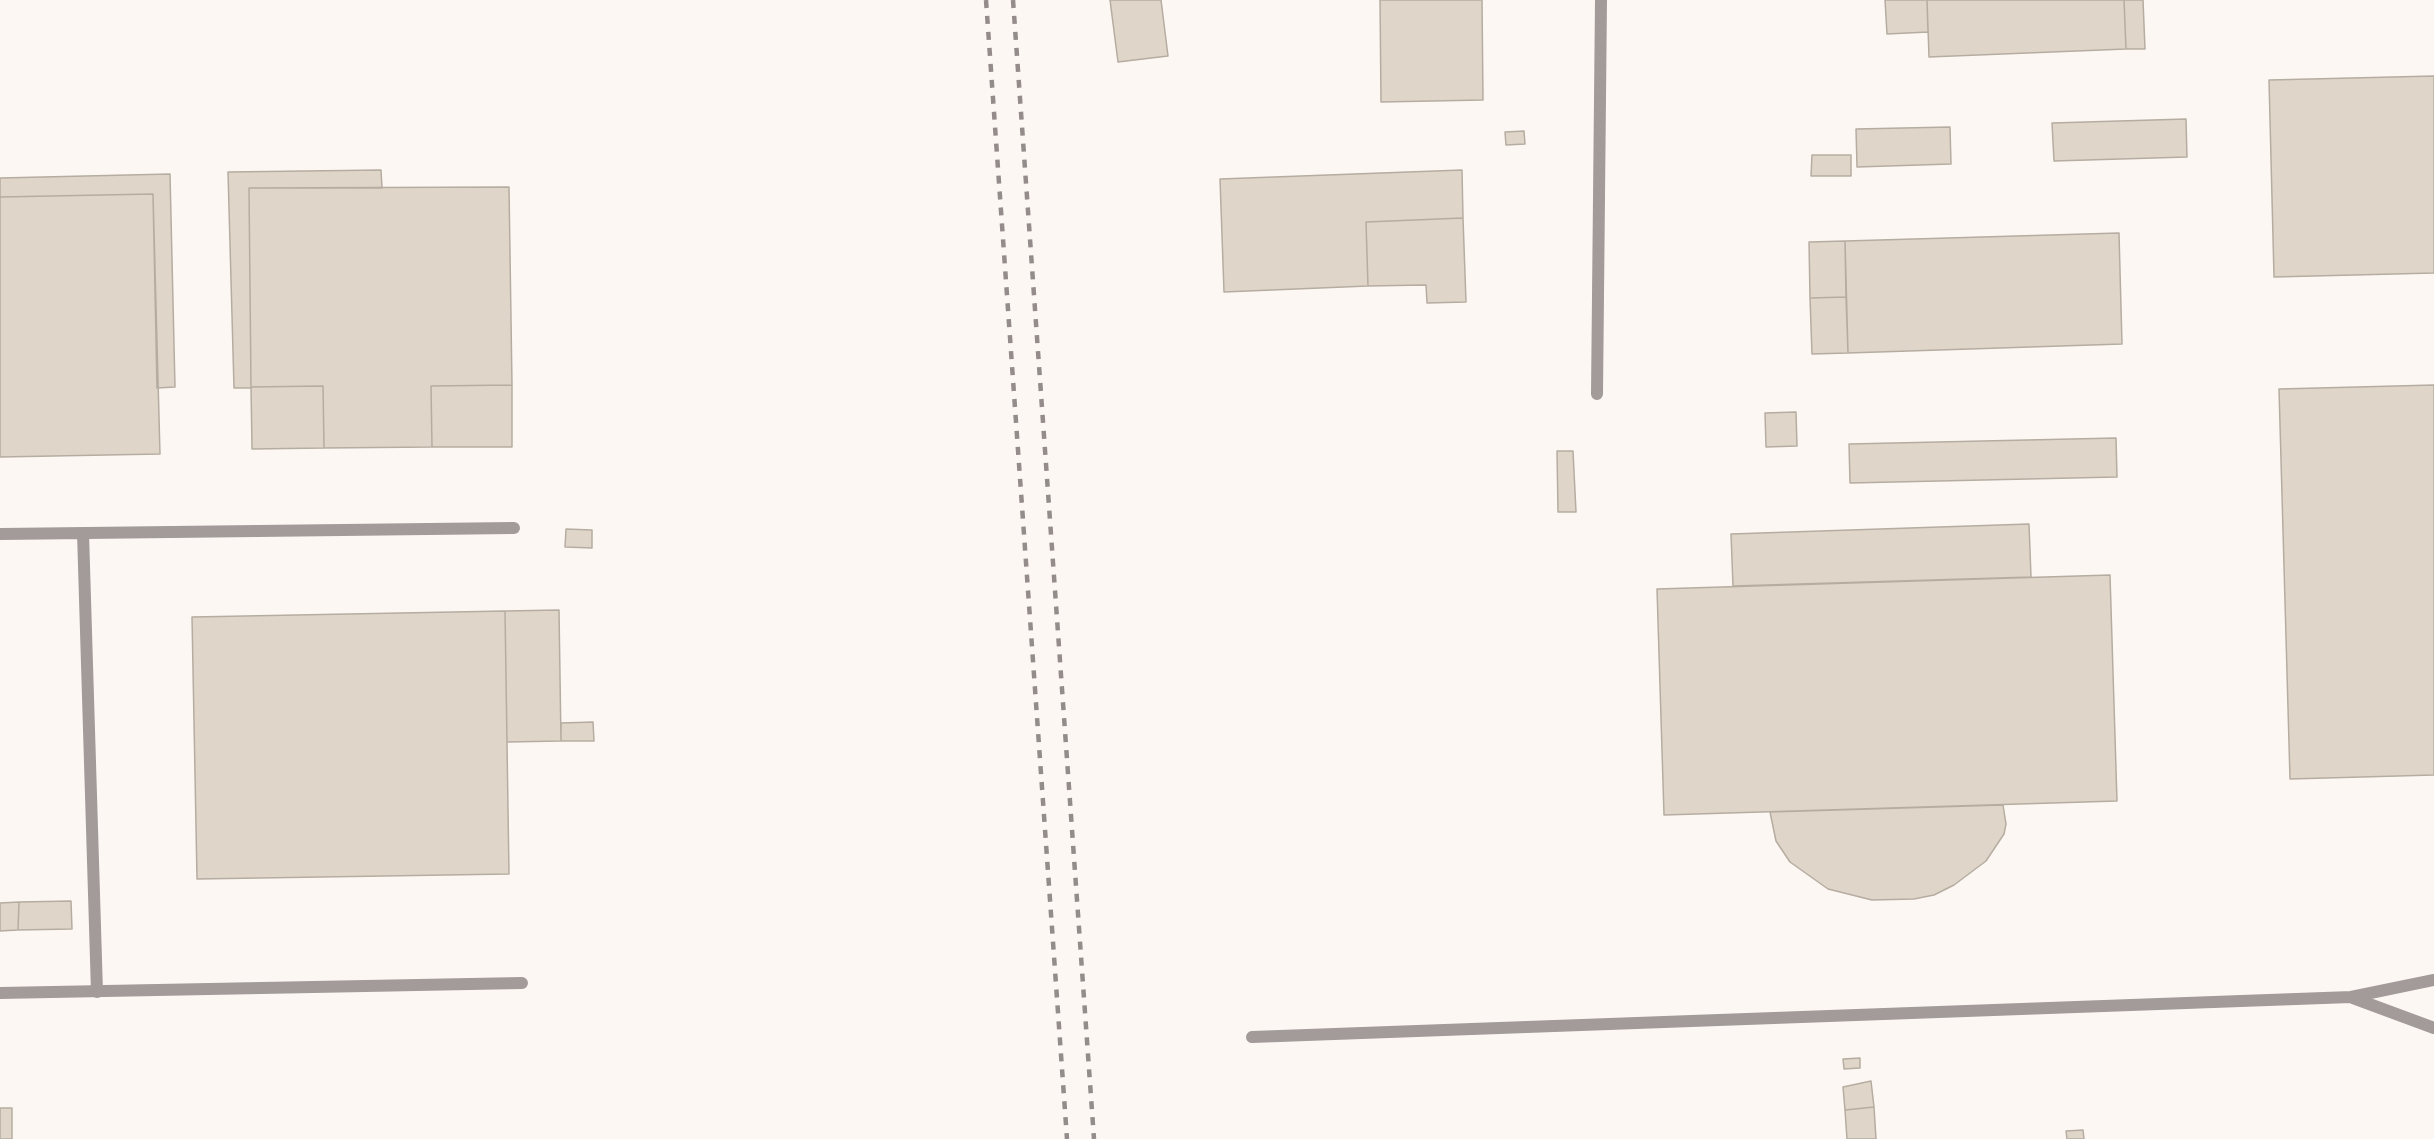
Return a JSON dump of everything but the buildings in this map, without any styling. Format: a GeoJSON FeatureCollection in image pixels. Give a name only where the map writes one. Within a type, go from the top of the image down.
{"type":"FeatureCollection","features":[{"type":"Feature","properties":{"kind":"street"},"geometry":{"type":"LineString","coordinates":[[1597,394],[1601,0]]}},
{"type":"Feature","properties":{"kind":"street"},"geometry":{"type":"LineString","coordinates":[[0,534],[514,528]]}},
{"type":"Feature","properties":{"kind":"street"},"geometry":{"type":"LineString","coordinates":[[82,533],[97,992]]}},
{"type":"Feature","properties":{"kind":"street"},"geometry":{"type":"LineString","coordinates":[[1252,1037],[2351,997],[2434,980]]}},
{"type":"Feature","properties":{"kind":"street"},"geometry":{"type":"LineString","coordinates":[[0,993],[522,983]]}},
{"type":"Feature","properties":{"kind":"street"},"geometry":{"type":"LineString","coordinates":[[2351,997],[2434,1028]]}},
{"type":"Feature","properties":{"kind":"railway"},"geometry":{"type":"LineString","coordinates":[[986,0],[1067,1139]]}},
{"type":"Feature","properties":{"kind":"railway"},"geometry":{"type":"LineString","coordinates":[[1013,0],[1094,1139]]}}]}
